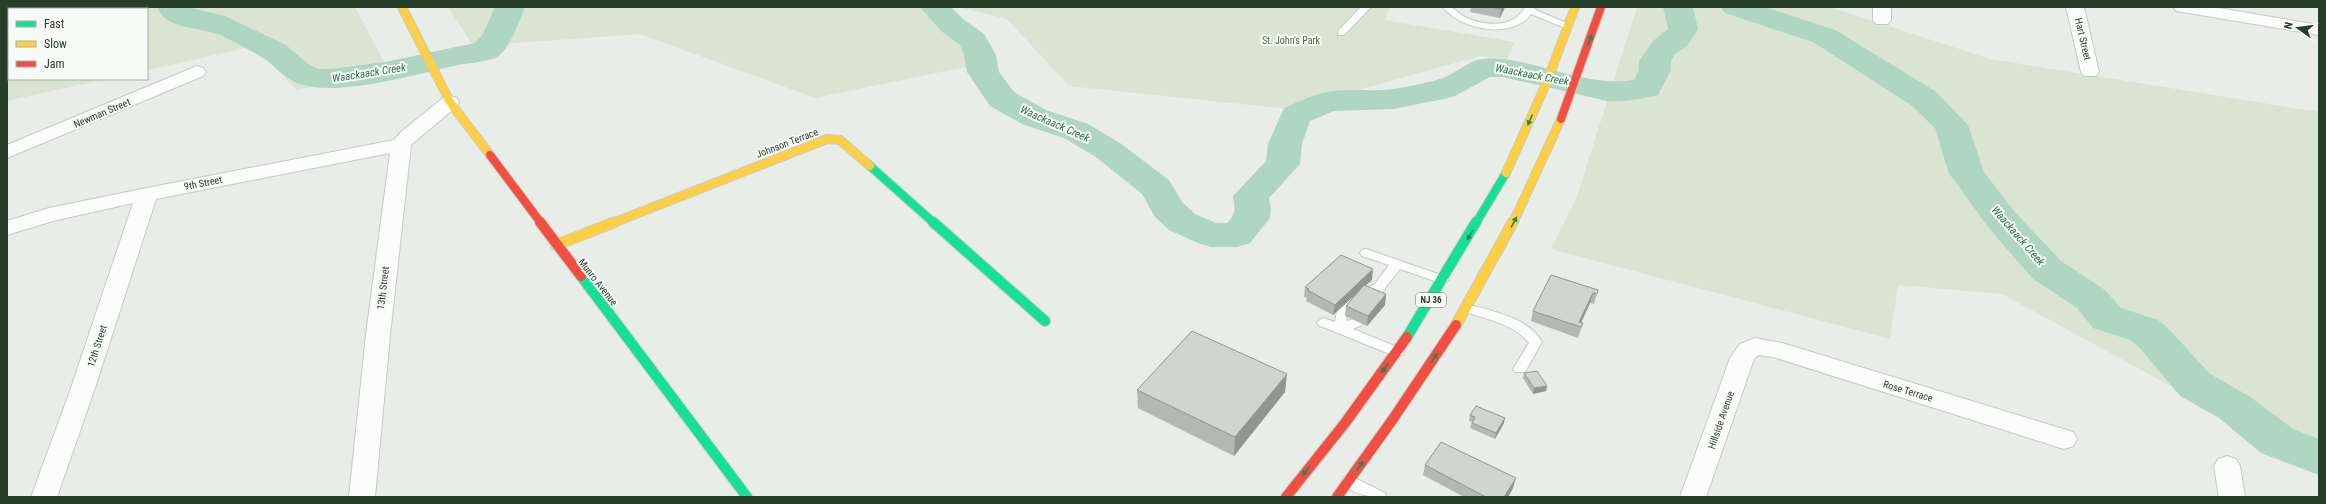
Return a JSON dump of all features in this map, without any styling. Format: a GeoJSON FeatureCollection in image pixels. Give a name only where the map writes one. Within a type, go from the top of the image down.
{"type":"FeatureCollection","features":[{"type":"Feature","properties":{"kind":"main road","name":"Munro Avenue"},"geometry":{"type":"LineString","coordinates":[[402,7],[450,102],[556,245],[747,497]]}},
{"type":"Feature","properties":{"kind":"main road","name":"NJ 36"},"geometry":{"type":"LineString","coordinates":[[1286,497],[1345,423],[1397,352],[1443,280],[1504,177],[1546,84],[1575,7]]}},
{"type":"Feature","properties":{"kind":"main road"},"geometry":{"type":"LineString","coordinates":[[1337,497],[1409,398],[1466,308],[1514,223],[1537,175],[1571,92],[1601,7]]}},
{"type":"Feature","properties":{"kind":"main road","name":"Johnson Terrace"},"geometry":{"type":"LineString","coordinates":[[556,245],[827,140],[840,140],[1045,321]]}},
{"type":"Feature","properties":{"kind":"street","name":"Hart Street"},"geometry":{"type":"LineString","coordinates":[[2075,7],[2090,72]]}},
{"type":"Feature","properties":{"kind":"street"},"geometry":{"type":"LineString","coordinates":[[2182,7],[2319,30]]}},
{"type":"Feature","properties":{"kind":"street","name":"Newman Street"},"geometry":{"type":"LineString","coordinates":[[7,152],[197,72]]}},
{"type":"Feature","properties":{"kind":"street"},"geometry":{"type":"LineString","coordinates":[[401,146],[408,136],[450,102]]}},
{"type":"Feature","properties":{"kind":"street","name":"9th Street"},"geometry":{"type":"LineString","coordinates":[[7,228],[49,215],[147,194],[401,146]]}},
{"type":"Feature","properties":{"kind":"street","name":"13th Street"},"geometry":{"type":"LineString","coordinates":[[362,497],[378,327],[401,146]]}},
{"type":"Feature","properties":{"kind":"street","name":"12th Street"},"geometry":{"type":"LineString","coordinates":[[44,497],[82,391],[147,194]]}},
{"type":"Feature","properties":{"kind":"street","name":"Rose Terrace"},"geometry":{"type":"LineString","coordinates":[[1752,346],[1774,349],[2064,439]]}},
{"type":"Feature","properties":{"kind":"street","name":"Hillside Avenue"},"geometry":{"type":"LineString","coordinates":[[1693,497],[1742,358],[1747,349],[1752,346]]}},
{"type":"Feature","properties":{"kind":"street"},"geometry":{"type":"LineString","coordinates":[[2227,466],[2232,497]]}},
{"type":"Feature","properties":{"kind":"lane"},"geometry":{"type":"LineString","coordinates":[[1341,33],[1366,7]]}},
{"type":"Feature","properties":{"kind":"lane"},"geometry":{"type":"LineString","coordinates":[[1448,7],[1450,13],[1463,20],[1496,26],[1513,24],[1522,20],[1529,9],[1568,26]]}},
{"type":"Feature","properties":{"kind":"lane"},"geometry":{"type":"LineString","coordinates":[[1366,253],[1443,280]]}},
{"type":"Feature","properties":{"kind":"lane"},"geometry":{"type":"LineString","coordinates":[[1374,300],[1379,287],[1397,264]]}},
{"type":"Feature","properties":{"kind":"lane"},"geometry":{"type":"LineString","coordinates":[[1341,329],[1341,314],[1361,294],[1379,287]]}},
{"type":"Feature","properties":{"kind":"lane"},"geometry":{"type":"LineString","coordinates":[[1466,308],[1518,327],[1531,335],[1536,342],[1520,369]]}},
{"type":"Feature","properties":{"kind":"lane"},"geometry":{"type":"LineString","coordinates":[[1323,322],[1397,352]]}},
{"type":"Feature","properties":{"kind":"lane"},"geometry":{"type":"LineString","coordinates":[[1341,329],[1356,322]]}},
{"type":"Feature","properties":{"kind":"lane"},"geometry":{"type":"LineString","coordinates":[[1349,481],[1380,497]]}},
{"type":"Feature","properties":{"kind":"green space"},"geometry":{"type":"Polygon","coordinates":[[[7,7],[355,7],[388,70],[297,90],[255,46],[148,70],[148,8],[8,8],[8,80],[101,80],[7,101],[7,7]]]}},
{"type":"Feature","properties":{"kind":"green space"},"geometry":{"type":"Polygon","coordinates":[[[448,7],[937,7],[975,65],[815,98],[640,34],[502,44],[476,50],[448,7]]]}},
{"type":"Feature","properties":{"kind":"green space","name":"St. John's Park"},"geometry":{"type":"Polygon","coordinates":[[[959,7],[1391,7],[1384,20],[1515,42],[1507,59],[1480,56],[1290,109],[1069,86],[1007,19],[959,7]]]}},
{"type":"Feature","properties":{"kind":"green space"},"geometry":{"type":"Polygon","coordinates":[[[1637,7],[1830,7],[1990,59],[2319,112],[2319,467],[2002,294],[1898,285],[1890,339],[1551,249],[1576,199],[1637,7]]]}},
{"type":"Feature","properties":{"kind":"shaded area"},"geometry":{"type":"Polygon","coordinates":[[[937,7],[946,7],[950,14],[972,29],[986,41],[995,55],[997,64],[985,68],[975,65],[937,7]]]}},
{"type":"Feature","properties":{"kind":"building"},"geometry":{"type":"Polygon","coordinates":[[[1491,7],[1502,7],[1501,9],[1491,7]]]}},
{"type":"Feature","properties":{"kind":"building"},"geometry":{"type":"Polygon","coordinates":[[[1341,255],[1373,269],[1335,305],[1307,290],[1309,289],[1305,287],[1341,255]]]}},
{"type":"Feature","properties":{"kind":"building"},"geometry":{"type":"Polygon","coordinates":[[[1551,275],[1598,290],[1597,294],[1593,293],[1579,322],[1583,323],[1581,327],[1533,311],[1551,275]]]}},
{"type":"Feature","properties":{"kind":"building"},"geometry":{"type":"Polygon","coordinates":[[[1364,285],[1386,294],[1368,316],[1346,306],[1364,285]]]}},
{"type":"Feature","properties":{"kind":"building"},"geometry":{"type":"Polygon","coordinates":[[[1192,331],[1287,374],[1235,437],[1137,390],[1192,331]]]}},
{"type":"Feature","properties":{"kind":"building"},"geometry":{"type":"Polygon","coordinates":[[[1537,371],[1547,386],[1534,388],[1524,373],[1537,371]]]}},
{"type":"Feature","properties":{"kind":"building"},"geometry":{"type":"Polygon","coordinates":[[[1476,406],[1505,418],[1496,433],[1472,423],[1475,417],[1470,415],[1476,406]]]}},
{"type":"Feature","properties":{"kind":"building"},"geometry":{"type":"Polygon","coordinates":[[[1441,442],[1516,478],[1504,497],[1486,497],[1425,465],[1441,442]]]}},
{"type":"Feature","properties":{"kind":"waterway","name":"Waackaack Creek"},"geometry":{"type":"LineString","coordinates":[[172,7],[174,12],[188,18],[214,22],[231,29],[275,52],[296,70],[312,78],[331,79],[385,72],[486,50],[497,37],[510,7]]}},
{"type":"Feature","properties":{"kind":"waterway","name":"Waackaack Creek"},"geometry":{"type":"LineString","coordinates":[[935,7],[952,25],[973,40],[980,55],[983,72],[1002,99],[1034,117],[1076,131],[1108,150],[1156,188],[1168,209],[1182,222],[1211,235],[1237,235],[1249,222],[1253,209],[1251,196],[1283,164],[1285,144],[1296,115],[1327,102],[1351,99],[1393,99],[1444,89],[1471,76],[1483,67],[1503,68],[1607,91],[1620,92],[1647,88],[1655,70],[1655,61],[1664,48],[1677,39],[1683,29],[1678,7]]}},
{"type":"Feature","properties":{"kind":"waterway","name":"Waackaack Creek"},"geometry":{"type":"LineString","coordinates":[[1735,7],[1824,36],[1923,98],[1951,125],[1967,174],[2001,219],[2047,270],[2091,299],[2107,318],[2115,322],[2144,330],[2154,338],[2195,385],[2234,407],[2277,441],[2319,458]]}},
{"type":"Feature","properties":{"kind":"traffic: fast"},"geometry":{"type":"LineString","coordinates":[[870,166],[1045,321]]}},
{"type":"Feature","properties":{"kind":"traffic: fast"},"geometry":{"type":"LineString","coordinates":[[1407,337],[1506,173]]}},
{"type":"Feature","properties":{"kind":"traffic: fast"},"geometry":{"type":"LineString","coordinates":[[581,276],[747,497]]}},
{"type":"Feature","properties":{"kind":"traffic: slow"},"geometry":{"type":"LineString","coordinates":[[402,7],[450,102],[490,155]]}},
{"type":"Feature","properties":{"kind":"traffic: slow"},"geometry":{"type":"LineString","coordinates":[[1506,173],[1546,84],[1575,7]]}},
{"type":"Feature","properties":{"kind":"traffic: slow"},"geometry":{"type":"LineString","coordinates":[[1456,325],[1519,212],[1561,119]]}},
{"type":"Feature","properties":{"kind":"traffic: slow"},"geometry":{"type":"LineString","coordinates":[[556,245],[827,139],[840,140],[870,166]]}},
{"type":"Feature","properties":{"kind":"traffic: jam"},"geometry":{"type":"LineString","coordinates":[[1561,119],[1601,7]]}},
{"type":"Feature","properties":{"kind":"traffic: jam"},"geometry":{"type":"LineString","coordinates":[[490,155],[581,276]]}},
{"type":"Feature","properties":{"kind":"traffic: jam"},"geometry":{"type":"LineString","coordinates":[[1337,497],[1393,419],[1456,325]]}},
{"type":"Feature","properties":{"kind":"traffic: jam"},"geometry":{"type":"LineString","coordinates":[[1286,497],[1345,423],[1407,337]]}}]}
